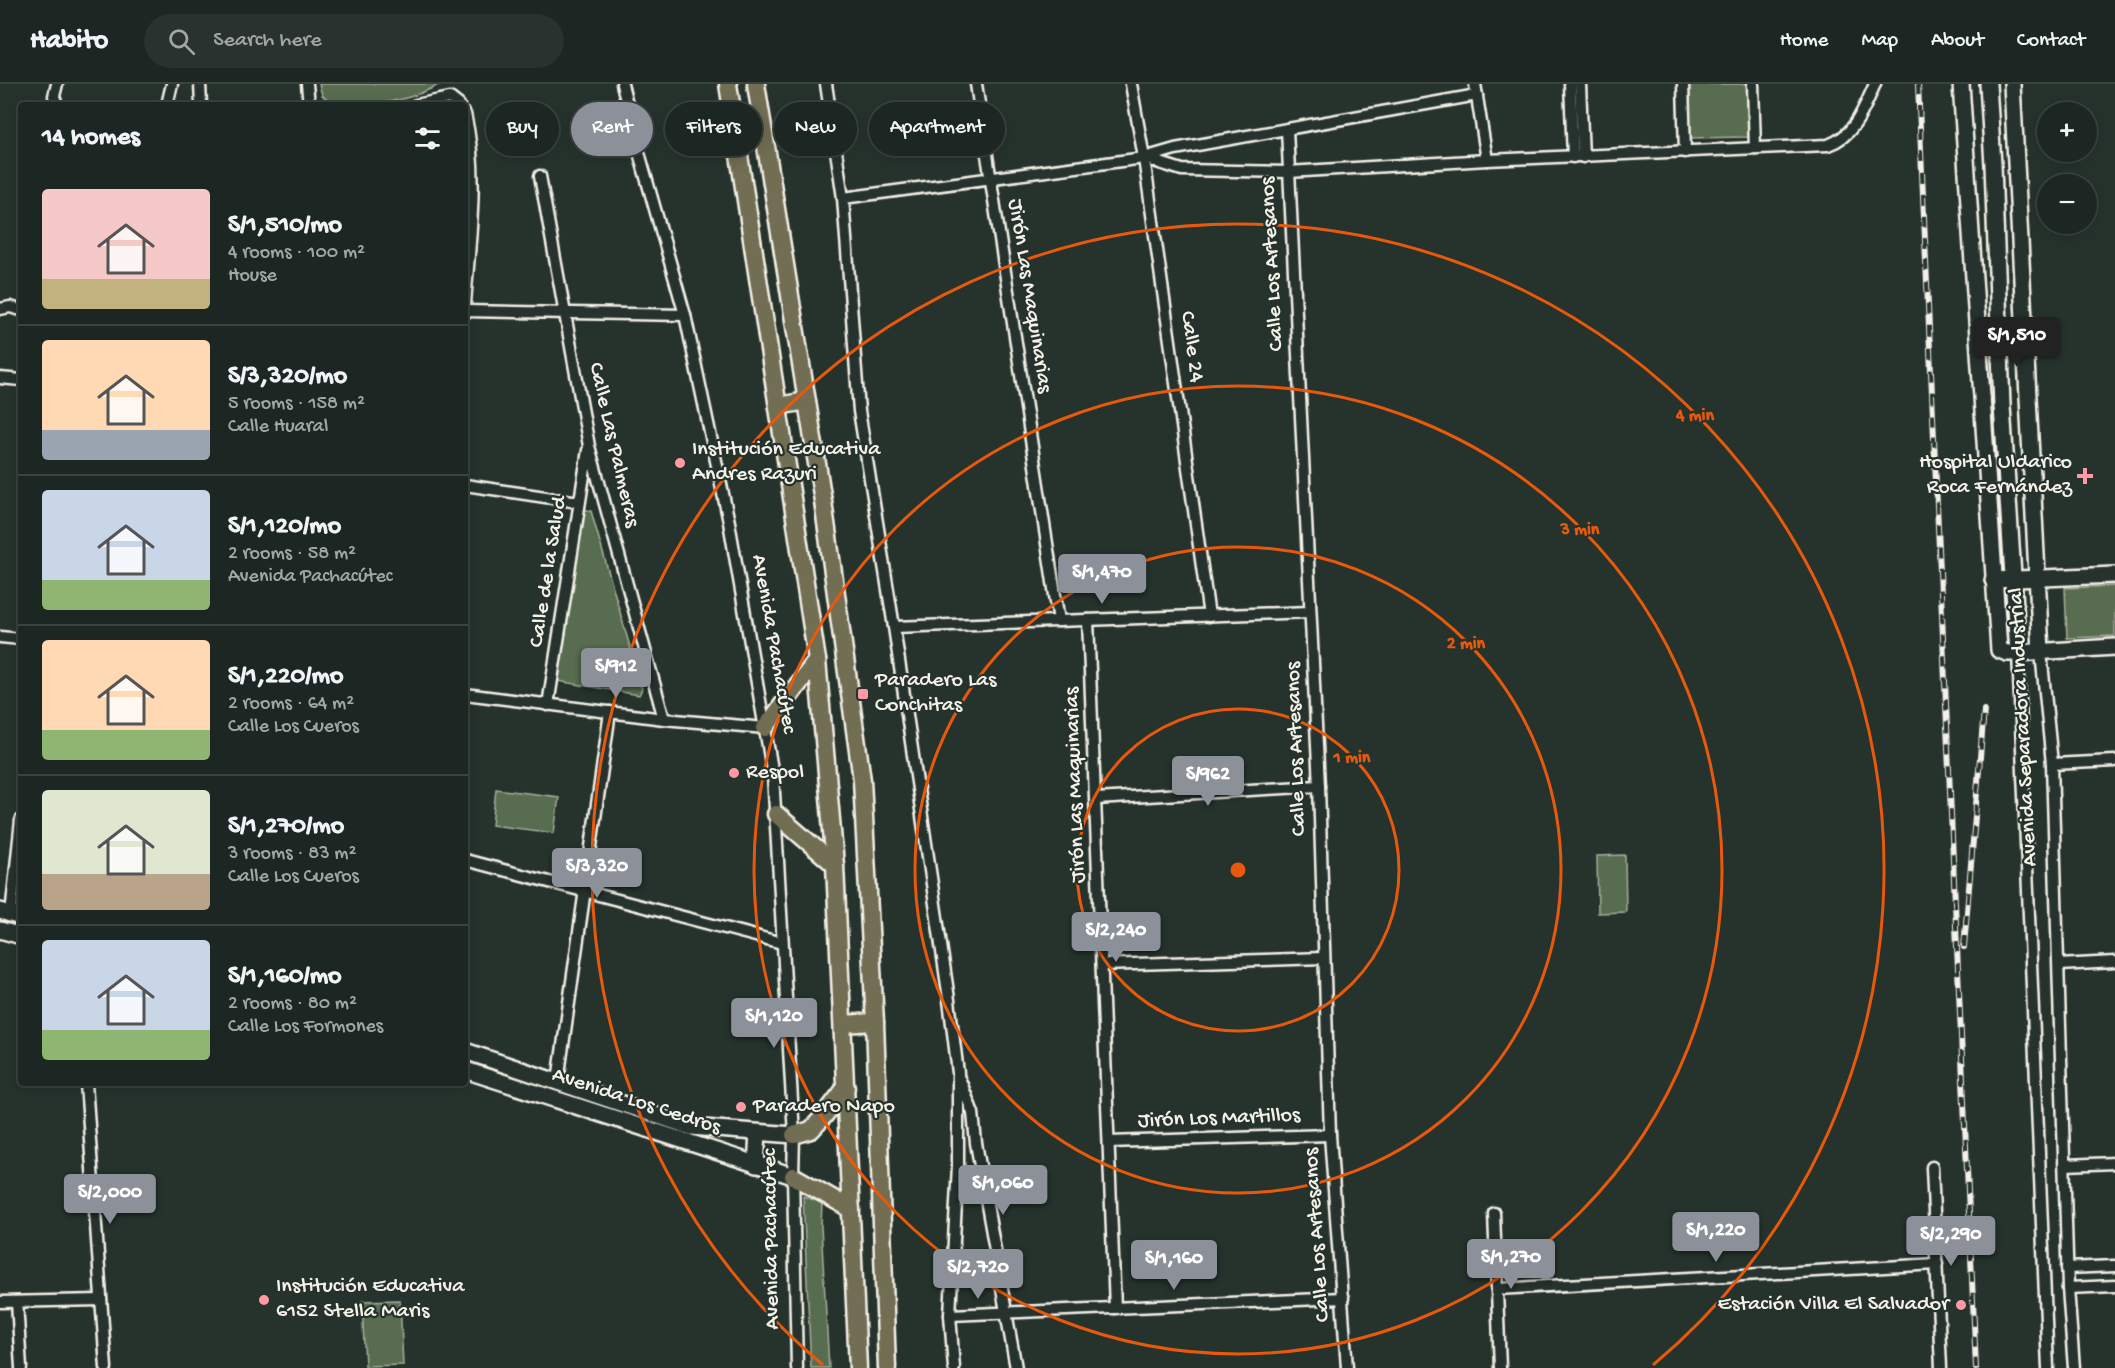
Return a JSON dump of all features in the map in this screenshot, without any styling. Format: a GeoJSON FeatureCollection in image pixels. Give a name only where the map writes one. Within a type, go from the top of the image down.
{"type":"FeatureCollection","features":[{"type":"Feature","properties":{"kind":"main road","name":"Avenida Pachacútec"},"geometry":{"type":"LineString","coordinates":[[728,84],[817,660],[835,865],[858,1368]]}},
{"type":"Feature","properties":{"kind":"main road"},"geometry":{"type":"LineString","coordinates":[[756,84],[823,501],[862,780],[875,1022],[887,1368]]}},
{"type":"Feature","properties":{"kind":"main road","name":"Avenida Separadora Industrial"},"geometry":{"type":"LineString","coordinates":[[1961,84],[1999,650],[2019,653],[2002,406],[1988,84]]}},
{"type":"Feature","properties":{"kind":"main road","name":"Avenida Separadora Industrial"},"geometry":{"type":"LineString","coordinates":[[2012,84],[2042,652]]}},
{"type":"Feature","properties":{"kind":"main road"},"geometry":{"type":"LineString","coordinates":[[778,406],[807,401]]}},
{"type":"Feature","properties":{"kind":"main road"},"geometry":{"type":"LineString","coordinates":[[1993,580],[2115,575]]}},
{"type":"Feature","properties":{"kind":"main road"},"geometry":{"type":"LineString","coordinates":[[2019,653],[2115,647]]}},
{"type":"Feature","properties":{"kind":"main road"},"geometry":{"type":"LineString","coordinates":[[765,728],[817,660]]}},
{"type":"Feature","properties":{"kind":"main road"},"geometry":{"type":"LineString","coordinates":[[776,814],[835,865]]}},
{"type":"Feature","properties":{"kind":"main road"},"geometry":{"type":"LineString","coordinates":[[0,930],[18,935]]}},
{"type":"Feature","properties":{"kind":"main road"},"geometry":{"type":"LineString","coordinates":[[843,1024],[875,1022]]}},
{"type":"Feature","properties":{"kind":"main road","name":"Avenida Los Cedros"},"geometry":{"type":"LineString","coordinates":[[468,1052],[692,1127],[794,1135]]}},
{"type":"Feature","properties":{"kind":"main road","name":"Avenida Los Cedros"},"geometry":{"type":"LineString","coordinates":[[468,1071],[793,1176]]}},
{"type":"Feature","properties":{"kind":"main road"},"geometry":{"type":"LineString","coordinates":[[794,1135],[811,1130],[846,1087]]}},
{"type":"Feature","properties":{"kind":"main road"},"geometry":{"type":"LineString","coordinates":[[756,1165],[758,1133]]}},
{"type":"Feature","properties":{"kind":"main road"},"geometry":{"type":"LineString","coordinates":[[793,1176],[851,1209]]}},
{"type":"Feature","properties":{"kind":"street"},"geometry":{"type":"LineString","coordinates":[[56,102],[54,96],[57,84]]}},
{"type":"Feature","properties":{"kind":"street"},"geometry":{"type":"LineString","coordinates":[[168,102],[172,84]]}},
{"type":"Feature","properties":{"kind":"street"},"geometry":{"type":"LineString","coordinates":[[200,84],[201,102]]}},
{"type":"Feature","properties":{"kind":"street"},"geometry":{"type":"LineString","coordinates":[[307,84],[309,102]]}},
{"type":"Feature","properties":{"kind":"street","name":"Avenida Pachacútec"},"geometry":{"type":"LineString","coordinates":[[622,84],[685,315],[729,522],[773,776],[794,1135],[797,1368]]}},
{"type":"Feature","properties":{"kind":"street"},"geometry":{"type":"LineString","coordinates":[[826,84],[843,198],[859,411],[947,980],[958,1073],[958,1165],[950,1315],[954,1368]]}},
{"type":"Feature","properties":{"kind":"street","name":"Jirón Las Maquinarias"},"geometry":{"type":"LineString","coordinates":[[976,84],[1059,621]]}},
{"type":"Feature","properties":{"kind":"street","name":"Calle 24"},"geometry":{"type":"LineString","coordinates":[[1131,84],[1144,158],[1209,616]]}},
{"type":"Feature","properties":{"kind":"street"},"geometry":{"type":"LineString","coordinates":[[1570,84],[1578,157]]}},
{"type":"Feature","properties":{"kind":"street"},"geometry":{"type":"LineString","coordinates":[[1578,157],[1580,84]]}},
{"type":"Feature","properties":{"kind":"street"},"geometry":{"type":"LineString","coordinates":[[1683,84],[1685,152]]}},
{"type":"Feature","properties":{"kind":"street"},"geometry":{"type":"LineString","coordinates":[[1753,84],[1755,148]]}},
{"type":"Feature","properties":{"kind":"street"},"geometry":{"type":"LineString","coordinates":[[1144,158],[1182,170],[1288,172],[1487,160],[1828,145],[1847,135],[1857,121],[1875,84]]}},
{"type":"Feature","properties":{"kind":"street"},"geometry":{"type":"LineString","coordinates":[[843,198],[1144,158],[1175,149],[1287,129],[1476,90],[1487,160]]}},
{"type":"Feature","properties":{"kind":"street"},"geometry":{"type":"LineString","coordinates":[[468,126],[473,174],[468,212]]}},
{"type":"Feature","properties":{"kind":"street","name":"Calle Los Artesanos"},"geometry":{"type":"LineString","coordinates":[[1287,129],[1319,786],[1330,1135],[1347,1368]]}},
{"type":"Feature","properties":{"kind":"street","name":"Calle Las Palmeras"},"geometry":{"type":"LineString","coordinates":[[540,176],[589,446],[664,719]]}},
{"type":"Feature","properties":{"kind":"street"},"geometry":{"type":"LineString","coordinates":[[0,309],[10,307],[18,309]]}},
{"type":"Feature","properties":{"kind":"street"},"geometry":{"type":"LineString","coordinates":[[468,310],[685,315]]}},
{"type":"Feature","properties":{"kind":"street"},"geometry":{"type":"LineString","coordinates":[[0,378],[18,380]]}},
{"type":"Feature","properties":{"kind":"street","name":"Calle de la Salud"},"geometry":{"type":"LineString","coordinates":[[548,705],[589,446]]}},
{"type":"Feature","properties":{"kind":"street"},"geometry":{"type":"LineString","coordinates":[[468,485],[579,502]]}},
{"type":"Feature","properties":{"kind":"street"},"geometry":{"type":"LineString","coordinates":[[894,627],[1310,612]]}},
{"type":"Feature","properties":{"kind":"street","name":"Jirón Las Maquinarias"},"geometry":{"type":"LineString","coordinates":[[1088,620],[1115,1308]]}},
{"type":"Feature","properties":{"kind":"street"},"geometry":{"type":"LineString","coordinates":[[0,637],[18,639]]}},
{"type":"Feature","properties":{"kind":"street","name":"Avenida Separadora Industrial"},"geometry":{"type":"LineString","coordinates":[[2042,652],[2052,764],[2067,1268],[2074,1368]]}},
{"type":"Feature","properties":{"kind":"street","name":"Avenida Separadora Industrial"},"geometry":{"type":"LineString","coordinates":[[2019,653],[2048,1368]]}},
{"type":"Feature","properties":{"kind":"street"},"geometry":{"type":"LineString","coordinates":[[468,694],[664,719],[765,728]]}},
{"type":"Feature","properties":{"kind":"street"},"geometry":{"type":"LineString","coordinates":[[558,1081],[609,712]]}},
{"type":"Feature","properties":{"kind":"street"},"geometry":{"type":"LineString","coordinates":[[2052,764],[2115,761]]}},
{"type":"Feature","properties":{"kind":"street"},"geometry":{"type":"LineString","coordinates":[[1096,799],[1319,786]]}},
{"type":"Feature","properties":{"kind":"street"},"geometry":{"type":"LineString","coordinates":[[11,914],[18,848]]}},
{"type":"Feature","properties":{"kind":"street"},"geometry":{"type":"LineString","coordinates":[[468,861],[782,943]]}},
{"type":"Feature","properties":{"kind":"street"},"geometry":{"type":"LineString","coordinates":[[1102,965],[1323,958]]}},
{"type":"Feature","properties":{"kind":"street"},"geometry":{"type":"LineString","coordinates":[[2059,965],[2115,962]]}},
{"type":"Feature","properties":{"kind":"street"},"geometry":{"type":"LineString","coordinates":[[958,1073],[973,1113],[976,1143],[1016,1368]]}},
{"type":"Feature","properties":{"kind":"street"},"geometry":{"type":"LineString","coordinates":[[86,1086],[106,1368]]}},
{"type":"Feature","properties":{"kind":"street","name":"Jirón Los Martillos"},"geometry":{"type":"LineString","coordinates":[[1109,1142],[1330,1135]]}},
{"type":"Feature","properties":{"kind":"street"},"geometry":{"type":"LineString","coordinates":[[2065,1165],[2115,1163]]}},
{"type":"Feature","properties":{"kind":"street"},"geometry":{"type":"LineString","coordinates":[[1932,1167],[1941,1368]]}},
{"type":"Feature","properties":{"kind":"street"},"geometry":{"type":"LineString","coordinates":[[1494,1213],[1500,1368]]}},
{"type":"Feature","properties":{"kind":"street"},"geometry":{"type":"LineString","coordinates":[[1497,1289],[1937,1264]]}},
{"type":"Feature","properties":{"kind":"street"},"geometry":{"type":"LineString","coordinates":[[2067,1268],[2115,1266]]}},
{"type":"Feature","properties":{"kind":"street"},"geometry":{"type":"LineString","coordinates":[[2068,1288],[2115,1286]]}},
{"type":"Feature","properties":{"kind":"street"},"geometry":{"type":"LineString","coordinates":[[950,1315],[1343,1298]]}},
{"type":"Feature","properties":{"kind":"street"},"geometry":{"type":"LineString","coordinates":[[0,1302],[101,1300]]}},
{"type":"Feature","properties":{"kind":"street"},"geometry":{"type":"LineString","coordinates":[[16,1302],[21,1368]]}},
{"type":"Feature","properties":{"kind":"green space"},"geometry":{"type":"Polygon","coordinates":[[[319,84],[440,84],[415,95],[388,102],[330,102],[322,95],[319,84]]]}},
{"type":"Feature","properties":{"kind":"green space"},"geometry":{"type":"Polygon","coordinates":[[[1687,84],[1747,84],[1749,137],[1688,138],[1687,84]]]}},
{"type":"Feature","properties":{"kind":"green space"},"geometry":{"type":"Polygon","coordinates":[[[582,509],[591,511],[642,689],[639,695],[557,681],[582,509]]]}},
{"type":"Feature","properties":{"kind":"green space"},"geometry":{"type":"Polygon","coordinates":[[[2115,586],[2115,636],[2067,638],[2065,588],[2115,586]]]}},
{"type":"Feature","properties":{"kind":"green space"},"geometry":{"type":"Polygon","coordinates":[[[496,789],[559,797],[554,833],[492,825],[496,789]]]}},
{"type":"Feature","properties":{"kind":"green space"},"geometry":{"type":"Polygon","coordinates":[[[1625,855],[1626,912],[1598,913],[1597,856],[1625,855]]]}},
{"type":"Feature","properties":{"kind":"green space"},"geometry":{"type":"Polygon","coordinates":[[[803,1196],[822,1203],[821,1226],[829,1368],[811,1368],[803,1196]]]}},
{"type":"Feature","properties":{"kind":"green space"},"geometry":{"type":"Polygon","coordinates":[[[400,1300],[403,1365],[365,1366],[362,1301],[400,1300]]]}},
{"type":"Feature","properties":{"kind":"railway"},"geometry":{"type":"LineString","coordinates":[[1918,84],[1976,1368]]}},
{"type":"Feature","properties":{"kind":"railway"},"geometry":{"type":"LineString","coordinates":[[1964,947],[1984,710]]}},
{"type":"Feature","properties":{"kind":"place","name":"Institución Educativa Andres Razuri"},"geometry":{"type":"Point","coordinates":[680,463]}},
{"type":"Feature","properties":{"kind":"place","name":"Hospital Uldarico Roca Fernández"},"geometry":{"type":"Point","coordinates":[2085,476]}},
{"type":"Feature","properties":{"kind":"place","name":"Paradero Las Conchitas"},"geometry":{"type":"Point","coordinates":[863,694]}},
{"type":"Feature","properties":{"kind":"place","name":"Respol"},"geometry":{"type":"Point","coordinates":[734,773]}},
{"type":"Feature","properties":{"kind":"place","name":"Paradero Napo"},"geometry":{"type":"Point","coordinates":[741,1107]}},
{"type":"Feature","properties":{"kind":"place","name":"Institución Educativa 6152 Stella Maris"},"geometry":{"type":"Point","coordinates":[264,1300]}},
{"type":"Feature","properties":{"kind":"place","name":"Estación Villa El Salvador"},"geometry":{"type":"Point","coordinates":[1961,1305]}}]}
